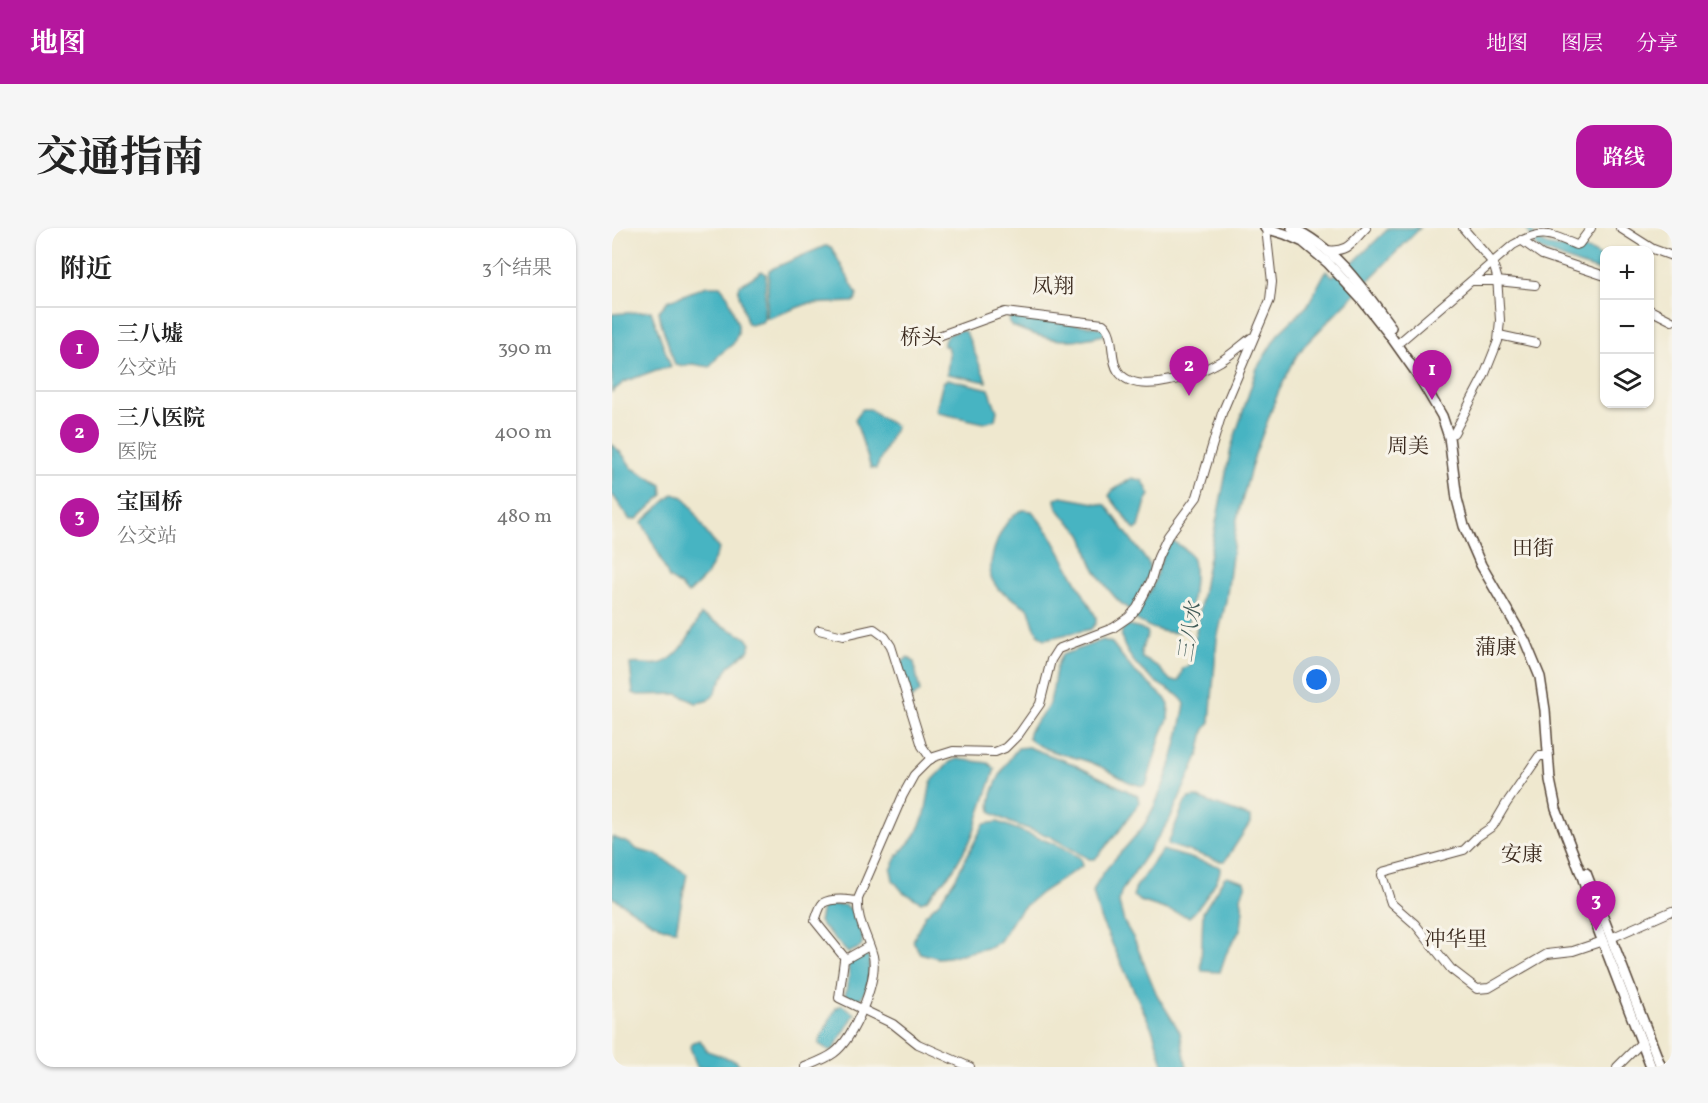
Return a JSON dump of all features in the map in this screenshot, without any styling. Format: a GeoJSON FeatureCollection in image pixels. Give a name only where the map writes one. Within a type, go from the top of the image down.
{"type":"FeatureCollection","features":[{"type":"Feature","properties":{"kind":"main road"},"geometry":{"type":"LineString","coordinates":[[1266,228],[1303,242],[1331,260]]}},
{"type":"Feature","properties":{"kind":"main road"},"geometry":{"type":"LineString","coordinates":[[1292,228],[1325,249],[1331,260],[1401,341],[1437,393],[1454,433],[1462,498],[1469,524],[1486,562],[1530,638],[1545,676],[1551,710],[1557,792],[1651,1067]]}},
{"type":"Feature","properties":{"kind":"main road"},"geometry":{"type":"LineString","coordinates":[[1366,298],[1432,396],[1445,423],[1452,452],[1456,499],[1464,526],[1481,565],[1525,641],[1540,677],[1550,780],[1556,809],[1607,940],[1661,1067]]}},
{"type":"Feature","properties":{"kind":"street"},"geometry":{"type":"LineString","coordinates":[[805,1067],[837,1051],[862,1010],[873,978],[873,960],[858,913],[858,902],[903,795],[914,775],[931,759],[953,752],[995,752],[1005,748],[1019,734],[1040,705],[1051,660],[1058,649],[1113,628],[1133,612],[1151,582],[1158,557],[1168,536],[1191,507],[1199,491],[1222,413],[1270,300],[1272,288],[1266,228]]}},
{"type":"Feature","properties":{"kind":"street"},"geometry":{"type":"LineString","coordinates":[[1325,249],[1337,251],[1346,248],[1366,228]]}},
{"type":"Feature","properties":{"kind":"street"},"geometry":{"type":"LineString","coordinates":[[1454,433],[1484,376],[1499,335],[1500,310],[1493,263],[1463,228]]}},
{"type":"Feature","properties":{"kind":"street"},"geometry":{"type":"LineString","coordinates":[[1401,341],[1525,239],[1545,232],[1576,245],[1591,228]]}},
{"type":"Feature","properties":{"kind":"street"},"geometry":{"type":"LineString","coordinates":[[1620,228],[1653,249],[1672,256]]}},
{"type":"Feature","properties":{"kind":"street"},"geometry":{"type":"LineString","coordinates":[[1525,239],[1534,251],[1600,274]]}},
{"type":"Feature","properties":{"kind":"street"},"geometry":{"type":"LineString","coordinates":[[1472,281],[1535,285]]}},
{"type":"Feature","properties":{"kind":"street"},"geometry":{"type":"LineString","coordinates":[[933,338],[1005,312],[1103,324],[1108,330],[1118,372],[1128,381],[1145,384],[1170,380],[1204,369],[1222,360],[1252,338]]}},
{"type":"Feature","properties":{"kind":"street"},"geometry":{"type":"LineString","coordinates":[[1654,312],[1672,321]]}},
{"type":"Feature","properties":{"kind":"street"},"geometry":{"type":"LineString","coordinates":[[1499,335],[1536,343]]}},
{"type":"Feature","properties":{"kind":"street"},"geometry":{"type":"LineString","coordinates":[[819,630],[843,636],[874,629],[885,636],[891,646],[922,746],[931,759]]}},
{"type":"Feature","properties":{"kind":"street"},"geometry":{"type":"LineString","coordinates":[[1548,756],[1539,756],[1493,826],[1464,850],[1383,872],[1391,903],[1415,924],[1451,969],[1477,989],[1489,988],[1547,954],[1574,951],[1607,940],[1672,911]]}},
{"type":"Feature","properties":{"kind":"street"},"geometry":{"type":"LineString","coordinates":[[845,958],[815,921],[820,907],[825,902],[848,900],[858,902]]}},
{"type":"Feature","properties":{"kind":"street"},"geometry":{"type":"LineString","coordinates":[[869,946],[845,958],[842,964],[842,991],[839,998],[893,1024],[918,1044],[970,1067]]}},
{"type":"Feature","properties":{"kind":"street"},"geometry":{"type":"LineString","coordinates":[[1617,1067],[1642,1042]]}},
{"type":"Feature","properties":{"kind":"water"},"geometry":{"type":"Polygon","coordinates":[[[1389,228],[1420,228],[1304,346],[1278,393],[1254,457],[1237,519],[1226,601],[1217,639],[1210,722],[1204,731],[1199,754],[1169,821],[1121,892],[1119,903],[1124,922],[1134,939],[1157,995],[1180,1032],[1187,1067],[1164,1067],[1153,1031],[1100,918],[1093,892],[1103,874],[1140,830],[1153,809],[1170,765],[1185,704],[1177,695],[1139,667],[1124,645],[1122,631],[1128,625],[1147,631],[1148,635],[1141,651],[1142,658],[1157,666],[1171,681],[1179,681],[1183,668],[1191,663],[1231,448],[1257,368],[1278,334],[1307,306],[1326,271],[1333,276],[1356,260],[1389,228]]]}},
{"type":"Feature","properties":{"kind":"water"},"geometry":{"type":"Polygon","coordinates":[[[1526,228],[1534,228],[1533,233],[1544,244],[1579,248],[1596,253],[1600,256],[1600,271],[1578,264],[1537,248],[1526,228]]]}},
{"type":"Feature","properties":{"kind":"water"},"geometry":{"type":"Polygon","coordinates":[[[825,246],[831,247],[857,294],[856,299],[853,302],[807,304],[769,318],[766,317],[769,270],[825,246]]]}},
{"type":"Feature","properties":{"kind":"water"},"geometry":{"type":"Polygon","coordinates":[[[762,271],[766,274],[764,319],[762,322],[750,325],[747,323],[738,290],[739,286],[762,271]]]}},
{"type":"Feature","properties":{"kind":"water"},"geometry":{"type":"Polygon","coordinates":[[[707,286],[720,286],[728,296],[738,325],[738,333],[733,344],[719,355],[710,367],[693,364],[675,365],[659,311],[668,301],[707,286]]]}},
{"type":"Feature","properties":{"kind":"water"},"geometry":{"type":"Polygon","coordinates":[[[651,311],[671,367],[624,382],[612,392],[612,314],[651,311]]]}},
{"type":"Feature","properties":{"kind":"water"},"geometry":{"type":"Polygon","coordinates":[[[1010,316],[1104,328],[1104,335],[1079,340],[1047,338],[1012,326],[1009,322],[1010,316]]]}},
{"type":"Feature","properties":{"kind":"water"},"geometry":{"type":"Polygon","coordinates":[[[960,330],[966,332],[987,382],[947,374],[949,354],[947,346],[944,346],[945,339],[948,335],[960,330]]]}},
{"type":"Feature","properties":{"kind":"water"},"geometry":{"type":"Polygon","coordinates":[[[948,379],[989,389],[997,411],[995,420],[984,423],[939,413],[936,410],[943,382],[948,379]]]}},
{"type":"Feature","properties":{"kind":"water"},"geometry":{"type":"Polygon","coordinates":[[[862,409],[870,409],[896,426],[876,469],[871,468],[855,419],[862,409]]]}},
{"type":"Feature","properties":{"kind":"water"},"geometry":{"type":"Polygon","coordinates":[[[612,444],[632,468],[662,485],[663,495],[637,519],[630,520],[612,494],[612,444]]]}},
{"type":"Feature","properties":{"kind":"water"},"geometry":{"type":"Polygon","coordinates":[[[1132,478],[1143,481],[1150,495],[1146,501],[1139,527],[1135,530],[1109,496],[1112,491],[1132,478]]]}},
{"type":"Feature","properties":{"kind":"water"},"geometry":{"type":"Polygon","coordinates":[[[673,494],[683,497],[719,549],[706,576],[688,594],[669,578],[642,522],[673,494]]]}},
{"type":"Feature","properties":{"kind":"water"},"geometry":{"type":"Polygon","coordinates":[[[1062,497],[1106,505],[1149,564],[1150,573],[1131,610],[1113,595],[1097,572],[1082,535],[1064,517],[1056,504],[1055,499],[1062,497]]]}},
{"type":"Feature","properties":{"kind":"water"},"geometry":{"type":"Polygon","coordinates":[[[1023,510],[1032,511],[1050,534],[1096,617],[1096,623],[1091,629],[1045,639],[1039,635],[1034,626],[1029,609],[998,589],[991,578],[990,570],[998,539],[1009,520],[1023,510]]]}},
{"type":"Feature","properties":{"kind":"water"},"geometry":{"type":"Polygon","coordinates":[[[1170,540],[1192,558],[1194,582],[1186,629],[1166,632],[1145,625],[1134,618],[1152,588],[1170,540]]]}},
{"type":"Feature","properties":{"kind":"water"},"geometry":{"type":"Polygon","coordinates":[[[701,615],[747,638],[751,644],[748,651],[729,666],[713,696],[707,701],[696,703],[678,694],[638,695],[633,693],[630,664],[658,664],[673,657],[684,644],[701,615]]]}},
{"type":"Feature","properties":{"kind":"water"},"geometry":{"type":"Polygon","coordinates":[[[1103,640],[1112,643],[1132,669],[1165,698],[1169,705],[1168,719],[1147,783],[1143,786],[1131,783],[1090,762],[1044,748],[1028,738],[1031,729],[1048,706],[1062,655],[1103,640]]]}},
{"type":"Feature","properties":{"kind":"water"},"geometry":{"type":"Polygon","coordinates":[[[908,657],[914,662],[920,692],[911,699],[900,664],[908,657]]]}},
{"type":"Feature","properties":{"kind":"water"},"geometry":{"type":"Polygon","coordinates":[[[1028,747],[1071,763],[1138,796],[1139,803],[1095,859],[1089,859],[1049,836],[1011,823],[992,813],[991,798],[1003,770],[1018,748],[1028,747]]]}},
{"type":"Feature","properties":{"kind":"water"},"geometry":{"type":"Polygon","coordinates":[[[957,759],[988,763],[995,769],[971,839],[953,870],[926,900],[921,902],[903,892],[893,880],[891,870],[898,855],[915,836],[925,814],[931,782],[950,762],[957,759]]]}},
{"type":"Feature","properties":{"kind":"water"},"geometry":{"type":"Polygon","coordinates":[[[1195,797],[1250,817],[1250,823],[1225,861],[1168,843],[1185,802],[1195,797]]]}},
{"type":"Feature","properties":{"kind":"water"},"geometry":{"type":"Polygon","coordinates":[[[998,822],[1062,847],[1080,858],[1082,866],[1025,906],[1017,914],[1000,941],[991,947],[938,958],[920,953],[913,941],[925,915],[940,901],[955,879],[984,824],[998,822]]]}},
{"type":"Feature","properties":{"kind":"water"},"geometry":{"type":"Polygon","coordinates":[[[612,837],[638,850],[655,854],[687,874],[676,930],[661,927],[612,897],[612,837]]]}},
{"type":"Feature","properties":{"kind":"water"},"geometry":{"type":"Polygon","coordinates":[[[1162,850],[1220,868],[1213,886],[1189,917],[1140,901],[1133,896],[1136,887],[1162,850]]]}},
{"type":"Feature","properties":{"kind":"water"},"geometry":{"type":"Polygon","coordinates":[[[1227,876],[1246,884],[1241,897],[1243,911],[1241,928],[1226,954],[1220,972],[1202,971],[1203,912],[1227,876]]]}},
{"type":"Feature","properties":{"kind":"water"},"geometry":{"type":"Polygon","coordinates":[[[844,905],[851,909],[861,933],[861,947],[848,953],[819,922],[822,907],[844,905]]]}},
{"type":"Feature","properties":{"kind":"water"},"geometry":{"type":"Polygon","coordinates":[[[861,954],[869,957],[869,976],[866,990],[854,1002],[845,995],[849,977],[848,963],[861,954]]]}},
{"type":"Feature","properties":{"kind":"water"},"geometry":{"type":"Polygon","coordinates":[[[842,1005],[855,1014],[833,1050],[829,1051],[819,1044],[820,1039],[836,1008],[842,1005]]]}},
{"type":"Feature","properties":{"kind":"water"},"geometry":{"type":"Polygon","coordinates":[[[700,1040],[707,1051],[736,1061],[741,1067],[697,1067],[690,1047],[694,1042],[700,1040]]]}},
{"type":"Feature","properties":{"kind":"place","name":"三八医院"},"geometry":{"type":"Point","coordinates":[1189,396]}},
{"type":"Feature","properties":{"kind":"place","name":"三八墟"},"geometry":{"type":"Point","coordinates":[1432,400]}},
{"type":"Feature","properties":{"kind":"place","name":"宝国桥"},"geometry":{"type":"Point","coordinates":[1596,931]}},
{"type":"Feature","properties":{"kind":"district","name":"凤翔"},"geometry":{"type":"Point","coordinates":[1053,286]}},
{"type":"Feature","properties":{"kind":"district","name":"桥头"},"geometry":{"type":"Point","coordinates":[921,337]}},
{"type":"Feature","properties":{"kind":"district","name":"周美"},"geometry":{"type":"Point","coordinates":[1408,446]}},
{"type":"Feature","properties":{"kind":"district","name":"田街"},"geometry":{"type":"Point","coordinates":[1533,548]}},
{"type":"Feature","properties":{"kind":"district","name":"蒲康"},"geometry":{"type":"Point","coordinates":[1496,647]}},
{"type":"Feature","properties":{"kind":"district","name":"安康"},"geometry":{"type":"Point","coordinates":[1522,854]}},
{"type":"Feature","properties":{"kind":"district","name":"冲华里"},"geometry":{"type":"Point","coordinates":[1456,939]}},
{"type":"Feature","properties":{"kind":"water label","name":"三八水"},"geometry":{"type":"Point","coordinates":[1189,632]}}]}
